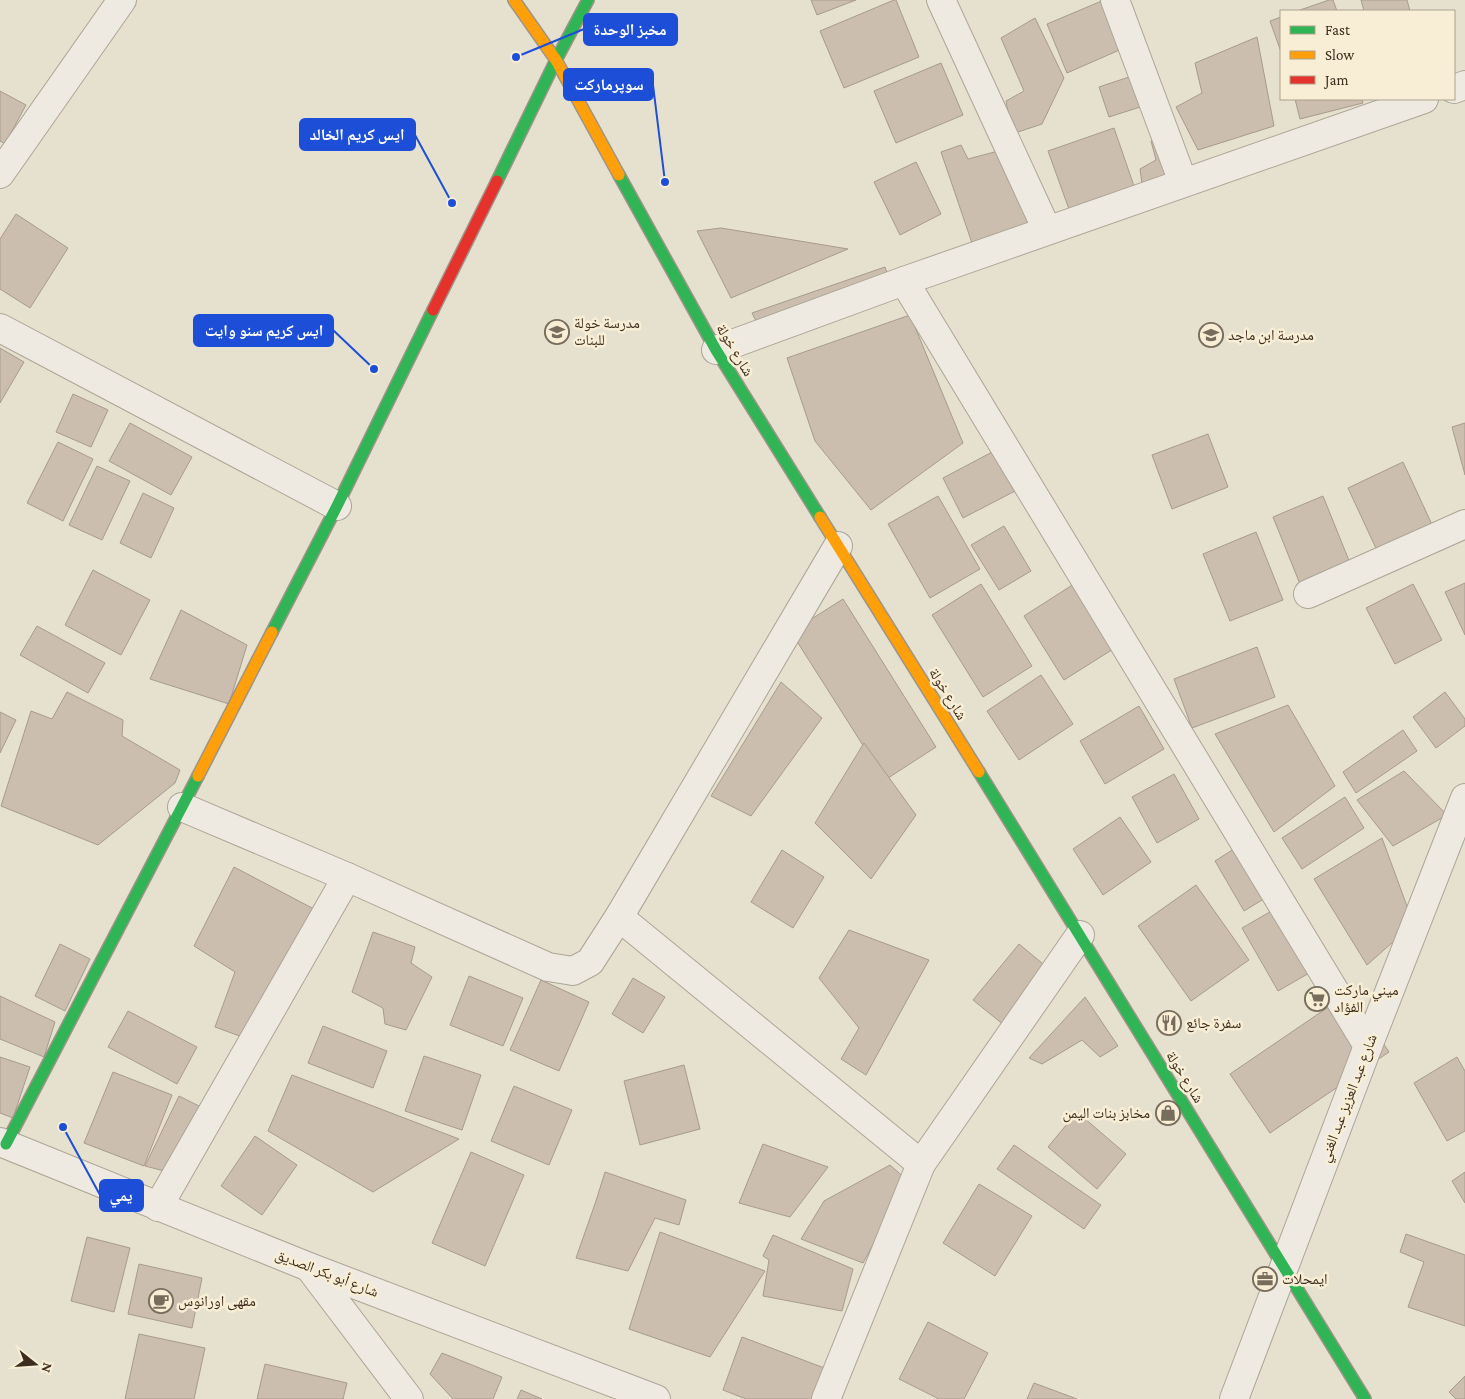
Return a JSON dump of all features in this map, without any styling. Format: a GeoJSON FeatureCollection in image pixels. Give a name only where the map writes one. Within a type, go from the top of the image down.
{"type":"FeatureCollection","features":[{"type":"Feature","properties":{"kind":"street"},"geometry":{"type":"LineString","coordinates":[[0,174],[122,0]]}},
{"type":"Feature","properties":{"kind":"street","name":"شارع خولة"},"geometry":{"type":"LineString","coordinates":[[514,0],[556,60],[716,350],[1080,935],[1365,1399]]}},
{"type":"Feature","properties":{"kind":"street"},"geometry":{"type":"LineString","coordinates":[[3,1143],[182,807],[336,506],[556,60],[588,0]]}},
{"type":"Feature","properties":{"kind":"street"},"geometry":{"type":"LineString","coordinates":[[941,0],[1047,230]]}},
{"type":"Feature","properties":{"kind":"street"},"geometry":{"type":"LineString","coordinates":[[1115,0],[1183,182]]}},
{"type":"Feature","properties":{"kind":"street"},"geometry":{"type":"LineString","coordinates":[[716,350],[1047,230],[1421,100]]}},
{"type":"Feature","properties":{"kind":"street"},"geometry":{"type":"LineString","coordinates":[[904,281],[1368,1046]]}},
{"type":"Feature","properties":{"kind":"street"},"geometry":{"type":"LineString","coordinates":[[0,328],[336,506]]}},
{"type":"Feature","properties":{"kind":"street"},"geometry":{"type":"LineString","coordinates":[[1308,594],[1465,524]]}},
{"type":"Feature","properties":{"kind":"street"},"geometry":{"type":"LineString","coordinates":[[182,807],[347,877],[548,967],[573,971],[590,962],[619,917],[838,546]]}},
{"type":"Feature","properties":{"kind":"street","name":"شارع عبد العزيز عبد الغني"},"geometry":{"type":"LineString","coordinates":[[1234,1399],[1368,1046],[1465,798]]}},
{"type":"Feature","properties":{"kind":"street"},"geometry":{"type":"LineString","coordinates":[[158,1207],[347,877]]}},
{"type":"Feature","properties":{"kind":"street"},"geometry":{"type":"LineString","coordinates":[[619,917],[920,1164]]}},
{"type":"Feature","properties":{"kind":"street"},"geometry":{"type":"LineString","coordinates":[[826,1399],[920,1164],[1080,935]]}},
{"type":"Feature","properties":{"kind":"street","name":"شارع أبو بكر الصديق"},"geometry":{"type":"LineString","coordinates":[[3,1143],[309,1267],[656,1399]]}},
{"type":"Feature","properties":{"kind":"street"},"geometry":{"type":"LineString","coordinates":[[309,1267],[409,1399]]}},
{"type":"Feature","properties":{"kind":"building"},"geometry":{"type":"Polygon","coordinates":[[[811,0],[856,0],[817,15],[811,0]]]}},
{"type":"Feature","properties":{"kind":"building"},"geometry":{"type":"Polygon","coordinates":[[[896,0],[919,57],[844,88],[820,31],[896,0]]]}},
{"type":"Feature","properties":{"kind":"building"},"geometry":{"type":"Polygon","coordinates":[[[1104,0],[1124,48],[1067,73],[1047,24],[1104,0]]]}},
{"type":"Feature","properties":{"kind":"building"},"geometry":{"type":"Polygon","coordinates":[[[1333,0],[1337,10],[1300,10],[1333,0]]]}},
{"type":"Feature","properties":{"kind":"building"},"geometry":{"type":"Polygon","coordinates":[[[1361,0],[1407,0],[1410,10],[1364,10],[1361,0]]]}},
{"type":"Feature","properties":{"kind":"building"},"geometry":{"type":"Polygon","coordinates":[[[1280,17],[1280,49],[1270,21],[1280,17]]]}},
{"type":"Feature","properties":{"kind":"building"},"geometry":{"type":"Polygon","coordinates":[[[1035,18],[1064,78],[1042,124],[1012,134],[1006,101],[1024,91],[1001,38],[1035,18]]]}},
{"type":"Feature","properties":{"kind":"building"},"geometry":{"type":"Polygon","coordinates":[[[1257,37],[1274,126],[1198,150],[1176,107],[1202,93],[1195,63],[1257,37]]]}},
{"type":"Feature","properties":{"kind":"building"},"geometry":{"type":"Polygon","coordinates":[[[941,63],[963,115],[896,143],[874,91],[941,63]]]}},
{"type":"Feature","properties":{"kind":"building"},"geometry":{"type":"Polygon","coordinates":[[[1153,69],[1162,100],[1109,117],[1099,87],[1153,69]]]}},
{"type":"Feature","properties":{"kind":"building"},"geometry":{"type":"Polygon","coordinates":[[[0,91],[26,105],[5,144],[0,141],[0,91]]]}},
{"type":"Feature","properties":{"kind":"building"},"geometry":{"type":"Polygon","coordinates":[[[1295,100],[1362,100],[1363,103],[1300,119],[1295,100]]]}},
{"type":"Feature","properties":{"kind":"building"},"geometry":{"type":"Polygon","coordinates":[[[1114,128],[1135,189],[1070,212],[1048,151],[1114,128]]]}},
{"type":"Feature","properties":{"kind":"building"},"geometry":{"type":"Polygon","coordinates":[[[1172,133],[1192,176],[1143,191],[1140,169],[1156,160],[1151,141],[1172,133]]]}},
{"type":"Feature","properties":{"kind":"building"},"geometry":{"type":"Polygon","coordinates":[[[961,145],[968,159],[998,151],[1043,222],[973,246],[941,152],[961,145]]]}},
{"type":"Feature","properties":{"kind":"building"},"geometry":{"type":"Polygon","coordinates":[[[916,162],[941,214],[900,235],[874,182],[916,162]]]}},
{"type":"Feature","properties":{"kind":"building"},"geometry":{"type":"Polygon","coordinates":[[[16,214],[68,248],[30,308],[0,289],[0,239],[16,214]]]}},
{"type":"Feature","properties":{"kind":"building"},"geometry":{"type":"Polygon","coordinates":[[[721,228],[848,249],[731,298],[697,231],[721,228]]]}},
{"type":"Feature","properties":{"kind":"building"},"geometry":{"type":"Polygon","coordinates":[[[885,267],[893,291],[758,325],[752,313],[885,267]]]}},
{"type":"Feature","properties":{"kind":"building"},"geometry":{"type":"Polygon","coordinates":[[[910,315],[963,443],[871,510],[815,441],[787,358],[910,315]]]}},
{"type":"Feature","properties":{"kind":"building"},"geometry":{"type":"Polygon","coordinates":[[[0,348],[24,362],[0,403],[0,348]]]}},
{"type":"Feature","properties":{"kind":"building"},"geometry":{"type":"Polygon","coordinates":[[[73,394],[108,410],[91,447],[56,432],[73,394]]]}},
{"type":"Feature","properties":{"kind":"building"},"geometry":{"type":"Polygon","coordinates":[[[130,423],[192,457],[171,495],[109,461],[130,423]]]}},
{"type":"Feature","properties":{"kind":"building"},"geometry":{"type":"Polygon","coordinates":[[[1465,423],[1465,475],[1452,427],[1465,423]]]}},
{"type":"Feature","properties":{"kind":"building"},"geometry":{"type":"Polygon","coordinates":[[[1208,434],[1228,487],[1172,509],[1152,455],[1208,434]]]}},
{"type":"Feature","properties":{"kind":"building"},"geometry":{"type":"Polygon","coordinates":[[[58,442],[93,459],[63,521],[27,503],[58,442]]]}},
{"type":"Feature","properties":{"kind":"building"},"geometry":{"type":"Polygon","coordinates":[[[996,450],[1017,490],[963,518],[943,478],[996,450]]]}},
{"type":"Feature","properties":{"kind":"building"},"geometry":{"type":"Polygon","coordinates":[[[1403,462],[1435,531],[1380,557],[1348,488],[1403,462]]]}},
{"type":"Feature","properties":{"kind":"building"},"geometry":{"type":"Polygon","coordinates":[[[97,466],[130,481],[102,540],[69,525],[97,466]]]}},
{"type":"Feature","properties":{"kind":"building"},"geometry":{"type":"Polygon","coordinates":[[[143,493],[174,508],[151,558],[120,543],[143,493]]]}},
{"type":"Feature","properties":{"kind":"building"},"geometry":{"type":"Polygon","coordinates":[[[938,496],[980,569],[930,598],[888,524],[938,496]]]}},
{"type":"Feature","properties":{"kind":"building"},"geometry":{"type":"Polygon","coordinates":[[[1323,496],[1354,573],[1304,594],[1273,517],[1323,496]]]}},
{"type":"Feature","properties":{"kind":"building"},"geometry":{"type":"Polygon","coordinates":[[[1004,526],[1031,571],[999,590],[971,545],[1004,526]]]}},
{"type":"Feature","properties":{"kind":"building"},"geometry":{"type":"Polygon","coordinates":[[[1256,532],[1283,600],[1230,621],[1203,554],[1256,532]]]}},
{"type":"Feature","properties":{"kind":"building"},"geometry":{"type":"Polygon","coordinates":[[[93,570],[150,600],[121,655],[65,625],[93,570]]]}},
{"type":"Feature","properties":{"kind":"building"},"geometry":{"type":"Polygon","coordinates":[[[1077,582],[1118,646],[1064,680],[1024,616],[1077,582]]]}},
{"type":"Feature","properties":{"kind":"building"},"geometry":{"type":"Polygon","coordinates":[[[1465,583],[1465,635],[1445,592],[1465,583]]]}},
{"type":"Feature","properties":{"kind":"building"},"geometry":{"type":"Polygon","coordinates":[[[981,584],[1032,666],[983,697],[932,615],[981,584]]]}},
{"type":"Feature","properties":{"kind":"building"},"geometry":{"type":"Polygon","coordinates":[[[1413,584],[1442,640],[1395,664],[1366,608],[1413,584]]]}},
{"type":"Feature","properties":{"kind":"building"},"geometry":{"type":"Polygon","coordinates":[[[843,599],[936,747],[885,780],[791,632],[843,599]]]}},
{"type":"Feature","properties":{"kind":"building"},"geometry":{"type":"Polygon","coordinates":[[[181,610],[247,645],[229,704],[150,679],[181,610]]]}},
{"type":"Feature","properties":{"kind":"building"},"geometry":{"type":"Polygon","coordinates":[[[37,626],[105,663],[88,693],[20,655],[37,626]]]}},
{"type":"Feature","properties":{"kind":"building"},"geometry":{"type":"Polygon","coordinates":[[[1257,647],[1275,697],[1192,728],[1174,679],[1257,647]]]}},
{"type":"Feature","properties":{"kind":"building"},"geometry":{"type":"Polygon","coordinates":[[[1041,675],[1073,724],[1019,760],[987,711],[1041,675]]]}},
{"type":"Feature","properties":{"kind":"building"},"geometry":{"type":"Polygon","coordinates":[[[781,682],[822,718],[751,816],[711,796],[781,682]]]}},
{"type":"Feature","properties":{"kind":"building"},"geometry":{"type":"Polygon","coordinates":[[[67,692],[123,720],[122,736],[180,770],[175,783],[98,845],[1,806],[31,711],[52,719],[67,692]]]}},
{"type":"Feature","properties":{"kind":"building"},"geometry":{"type":"Polygon","coordinates":[[[1445,692],[1465,719],[1465,726],[1436,748],[1413,717],[1445,692]]]}},
{"type":"Feature","properties":{"kind":"building"},"geometry":{"type":"Polygon","coordinates":[[[1288,705],[1335,786],[1274,832],[1215,734],[1288,705]]]}},
{"type":"Feature","properties":{"kind":"building"},"geometry":{"type":"Polygon","coordinates":[[[1139,706],[1164,749],[1105,784],[1080,741],[1139,706]]]}},
{"type":"Feature","properties":{"kind":"building"},"geometry":{"type":"Polygon","coordinates":[[[0,712],[16,720],[0,753],[0,712]]]}},
{"type":"Feature","properties":{"kind":"building"},"geometry":{"type":"Polygon","coordinates":[[[1403,730],[1417,751],[1356,793],[1343,772],[1403,730]]]}},
{"type":"Feature","properties":{"kind":"building"},"geometry":{"type":"Polygon","coordinates":[[[864,743],[916,815],[871,879],[815,823],[864,743]]]}},
{"type":"Feature","properties":{"kind":"building"},"geometry":{"type":"Polygon","coordinates":[[[1404,771],[1447,815],[1393,846],[1357,800],[1404,771]]]}},
{"type":"Feature","properties":{"kind":"building"},"geometry":{"type":"Polygon","coordinates":[[[1174,774],[1199,819],[1157,843],[1132,797],[1174,774]]]}},
{"type":"Feature","properties":{"kind":"building"},"geometry":{"type":"Polygon","coordinates":[[[1345,797],[1364,828],[1302,869],[1282,838],[1345,797]]]}},
{"type":"Feature","properties":{"kind":"building"},"geometry":{"type":"Polygon","coordinates":[[[1120,817],[1151,862],[1103,895],[1073,849],[1120,817]]]}},
{"type":"Feature","properties":{"kind":"building"},"geometry":{"type":"Polygon","coordinates":[[[1382,838],[1408,909],[1402,934],[1367,965],[1314,879],[1382,838]]]}},
{"type":"Feature","properties":{"kind":"building"},"geometry":{"type":"Polygon","coordinates":[[[1237,847],[1267,897],[1244,911],[1215,861],[1237,847]]]}},
{"type":"Feature","properties":{"kind":"building"},"geometry":{"type":"Polygon","coordinates":[[[782,850],[824,877],[793,928],[751,902],[782,850]]]}},
{"type":"Feature","properties":{"kind":"building"},"geometry":{"type":"Polygon","coordinates":[[[234,867],[314,909],[245,1038],[215,1027],[235,972],[194,946],[234,867]]]}},
{"type":"Feature","properties":{"kind":"building"},"geometry":{"type":"Polygon","coordinates":[[[1196,885],[1249,960],[1191,1001],[1138,926],[1196,885]]]}},
{"type":"Feature","properties":{"kind":"building"},"geometry":{"type":"Polygon","coordinates":[[[1275,909],[1311,972],[1278,991],[1242,928],[1275,909]]]}},
{"type":"Feature","properties":{"kind":"building"},"geometry":{"type":"Polygon","coordinates":[[[849,930],[929,960],[866,1075],[841,1059],[859,1028],[819,978],[849,930]]]}},
{"type":"Feature","properties":{"kind":"building"},"geometry":{"type":"Polygon","coordinates":[[[373,932],[415,947],[411,963],[432,977],[406,1030],[385,1024],[383,1008],[352,992],[373,932]]]}},
{"type":"Feature","properties":{"kind":"building"},"geometry":{"type":"Polygon","coordinates":[[[60,944],[90,959],[65,1011],[35,996],[60,944]]]}},
{"type":"Feature","properties":{"kind":"building"},"geometry":{"type":"Polygon","coordinates":[[[1019,944],[1060,978],[1015,1034],[973,1000],[1019,944]]]}},
{"type":"Feature","properties":{"kind":"building"},"geometry":{"type":"Polygon","coordinates":[[[469,976],[523,998],[503,1046],[450,1025],[469,976]]]}},
{"type":"Feature","properties":{"kind":"building"},"geometry":{"type":"Polygon","coordinates":[[[633,978],[665,997],[643,1033],[612,1014],[633,978]]]}},
{"type":"Feature","properties":{"kind":"building"},"geometry":{"type":"Polygon","coordinates":[[[541,980],[589,1002],[559,1071],[510,1050],[541,980]]]}},
{"type":"Feature","properties":{"kind":"building"},"geometry":{"type":"Polygon","coordinates":[[[1349,993],[1389,1052],[1270,1133],[1230,1074],[1349,993]]]}},
{"type":"Feature","properties":{"kind":"building"},"geometry":{"type":"Polygon","coordinates":[[[0,996],[55,1022],[44,1057],[0,1039],[0,996]]]}},
{"type":"Feature","properties":{"kind":"building"},"geometry":{"type":"Polygon","coordinates":[[[1085,997],[1118,1046],[1100,1057],[1082,1040],[1042,1064],[1029,1058],[1085,997]]]}},
{"type":"Feature","properties":{"kind":"building"},"geometry":{"type":"Polygon","coordinates":[[[128,1011],[197,1047],[177,1084],[108,1047],[128,1011]]]}},
{"type":"Feature","properties":{"kind":"building"},"geometry":{"type":"Polygon","coordinates":[[[323,1026],[387,1051],[373,1088],[308,1063],[323,1026]]]}},
{"type":"Feature","properties":{"kind":"building"},"geometry":{"type":"Polygon","coordinates":[[[424,1056],[481,1075],[462,1130],[405,1111],[424,1056]]]}},
{"type":"Feature","properties":{"kind":"building"},"geometry":{"type":"Polygon","coordinates":[[[0,1057],[30,1067],[13,1118],[0,1113],[0,1057]]]}},
{"type":"Feature","properties":{"kind":"building"},"geometry":{"type":"Polygon","coordinates":[[[1457,1057],[1465,1071],[1465,1131],[1447,1141],[1414,1083],[1457,1057]]]}},
{"type":"Feature","properties":{"kind":"building"},"geometry":{"type":"Polygon","coordinates":[[[684,1065],[700,1129],[640,1145],[624,1081],[684,1065]]]}},
{"type":"Feature","properties":{"kind":"building"},"geometry":{"type":"Polygon","coordinates":[[[113,1072],[172,1095],[144,1166],[84,1143],[113,1072]]]}},
{"type":"Feature","properties":{"kind":"building"},"geometry":{"type":"Polygon","coordinates":[[[292,1075],[459,1139],[373,1192],[268,1131],[292,1075]]]}},
{"type":"Feature","properties":{"kind":"building"},"geometry":{"type":"Polygon","coordinates":[[[514,1086],[572,1110],[549,1165],[491,1141],[514,1086]]]}},
{"type":"Feature","properties":{"kind":"building"},"geometry":{"type":"Polygon","coordinates":[[[179,1096],[207,1110],[172,1173],[145,1166],[179,1096]]]}},
{"type":"Feature","properties":{"kind":"building"},"geometry":{"type":"Polygon","coordinates":[[[1077,1112],[1126,1154],[1097,1189],[1048,1147],[1077,1112]]]}},
{"type":"Feature","properties":{"kind":"building"},"geometry":{"type":"Polygon","coordinates":[[[255,1136],[297,1165],[262,1215],[221,1186],[255,1136]]]}},
{"type":"Feature","properties":{"kind":"building"},"geometry":{"type":"Polygon","coordinates":[[[763,1144],[828,1167],[790,1217],[739,1203],[763,1144]]]}},
{"type":"Feature","properties":{"kind":"building"},"geometry":{"type":"Polygon","coordinates":[[[1014,1145],[1101,1205],[1084,1229],[997,1169],[1014,1145]]]}},
{"type":"Feature","properties":{"kind":"building"},"geometry":{"type":"Polygon","coordinates":[[[471,1152],[524,1175],[485,1266],[432,1243],[471,1152]]]}},
{"type":"Feature","properties":{"kind":"building"},"geometry":{"type":"Polygon","coordinates":[[[890,1165],[908,1181],[863,1263],[801,1239],[824,1201],[890,1165]]]}},
{"type":"Feature","properties":{"kind":"building"},"geometry":{"type":"Polygon","coordinates":[[[605,1172],[686,1200],[679,1225],[655,1218],[628,1271],[576,1258],[605,1172]]]}},
{"type":"Feature","properties":{"kind":"building"},"geometry":{"type":"Polygon","coordinates":[[[1465,1172],[1465,1203],[1452,1181],[1465,1172]]]}},
{"type":"Feature","properties":{"kind":"building"},"geometry":{"type":"Polygon","coordinates":[[[979,1184],[1032,1216],[995,1276],[943,1243],[979,1184]]]}},
{"type":"Feature","properties":{"kind":"building"},"geometry":{"type":"Polygon","coordinates":[[[660,1232],[765,1271],[710,1357],[629,1329],[660,1232]]]}},
{"type":"Feature","properties":{"kind":"building"},"geometry":{"type":"Polygon","coordinates":[[[1406,1234],[1465,1255],[1465,1326],[1408,1307],[1424,1262],[1400,1252],[1406,1234]]]}},
{"type":"Feature","properties":{"kind":"building"},"geometry":{"type":"Polygon","coordinates":[[[773,1235],[853,1269],[842,1311],[763,1296],[769,1260],[763,1256],[773,1235]]]}},
{"type":"Feature","properties":{"kind":"building"},"geometry":{"type":"Polygon","coordinates":[[[87,1237],[130,1248],[114,1312],[71,1301],[87,1237]]]}},
{"type":"Feature","properties":{"kind":"building"},"geometry":{"type":"Polygon","coordinates":[[[139,1264],[202,1278],[192,1328],[128,1314],[139,1264]]]}},
{"type":"Feature","properties":{"kind":"building"},"geometry":{"type":"Polygon","coordinates":[[[928,1322],[988,1353],[964,1399],[939,1399],[899,1379],[928,1322]]]}},
{"type":"Feature","properties":{"kind":"building"},"geometry":{"type":"Polygon","coordinates":[[[139,1334],[205,1348],[194,1399],[125,1399],[139,1334]]]}},
{"type":"Feature","properties":{"kind":"building"},"geometry":{"type":"Polygon","coordinates":[[[742,1337],[827,1369],[815,1399],[746,1399],[723,1390],[742,1337]]]}},
{"type":"Feature","properties":{"kind":"building"},"geometry":{"type":"Polygon","coordinates":[[[442,1353],[502,1377],[493,1399],[453,1399],[430,1374],[442,1353]]]}},
{"type":"Feature","properties":{"kind":"building"},"geometry":{"type":"Polygon","coordinates":[[[265,1364],[347,1383],[343,1399],[257,1399],[265,1364]]]}},
{"type":"Feature","properties":{"kind":"building"},"geometry":{"type":"Polygon","coordinates":[[[1465,1376],[1465,1399],[1456,1399],[1449,1392],[1465,1376]]]}},
{"type":"Feature","properties":{"kind":"building"},"geometry":{"type":"Polygon","coordinates":[[[1034,1383],[1077,1399],[1027,1399],[1034,1383]]]}},
{"type":"Feature","properties":{"kind":"building"},"geometry":{"type":"Polygon","coordinates":[[[521,1390],[542,1399],[517,1399],[521,1390]]]}},
{"type":"Feature","properties":{"kind":"traffic: fast"},"geometry":{"type":"LineString","coordinates":[[497,181],[556,60],[588,0]]}},
{"type":"Feature","properties":{"kind":"traffic: fast"},"geometry":{"type":"LineString","coordinates":[[619,175],[716,350],[820,517]]}},
{"type":"Feature","properties":{"kind":"traffic: fast"},"geometry":{"type":"LineString","coordinates":[[272,632],[337,506],[433,310]]}},
{"type":"Feature","properties":{"kind":"traffic: fast"},"geometry":{"type":"LineString","coordinates":[[979,772],[1365,1399]]}},
{"type":"Feature","properties":{"kind":"traffic: fast"},"geometry":{"type":"LineString","coordinates":[[6,1144],[198,776]]}},
{"type":"Feature","properties":{"kind":"traffic: slow"},"geometry":{"type":"LineString","coordinates":[[514,0],[556,60],[619,175]]}},
{"type":"Feature","properties":{"kind":"traffic: slow"},"geometry":{"type":"LineString","coordinates":[[820,517],[979,772]]}},
{"type":"Feature","properties":{"kind":"traffic: slow"},"geometry":{"type":"LineString","coordinates":[[198,776],[272,632]]}},
{"type":"Feature","properties":{"kind":"traffic: jam"},"geometry":{"type":"LineString","coordinates":[[433,310],[497,181]]}},
{"type":"Feature","properties":{"kind":"place","name":"مخبز الوحدة"},"geometry":{"type":"Point","coordinates":[516,57]}},
{"type":"Feature","properties":{"kind":"place","name":"سوپرمارکت"},"geometry":{"type":"Point","coordinates":[665,182]}},
{"type":"Feature","properties":{"kind":"place","name":"ايس كريم الخالد"},"geometry":{"type":"Point","coordinates":[452,203]}},
{"type":"Feature","properties":{"kind":"place","name":"مدرسة خولة للبنات"},"geometry":{"type":"Point","coordinates":[557,332]}},
{"type":"Feature","properties":{"kind":"place","name":"مدرسة ابن ماجد"},"geometry":{"type":"Point","coordinates":[1211,335]}},
{"type":"Feature","properties":{"kind":"place","name":"ايس كريم سنو وايت"},"geometry":{"type":"Point","coordinates":[374,369]}},
{"type":"Feature","properties":{"kind":"place","name":"ميني ماركت الفؤاد"},"geometry":{"type":"Point","coordinates":[1317,999]}},
{"type":"Feature","properties":{"kind":"place","name":"سفرة جائع"},"geometry":{"type":"Point","coordinates":[1169,1023]}},
{"type":"Feature","properties":{"kind":"place","name":"مخابز بنات اليمن"},"geometry":{"type":"Point","coordinates":[1168,1113]}},
{"type":"Feature","properties":{"kind":"place","name":"يمي"},"geometry":{"type":"Point","coordinates":[63,1127]}},
{"type":"Feature","properties":{"kind":"place","name":"ايمحلات"},"geometry":{"type":"Point","coordinates":[1265,1279]}},
{"type":"Feature","properties":{"kind":"place","name":"مقهى اورانوس"},"geometry":{"type":"Point","coordinates":[161,1301]}}]}
